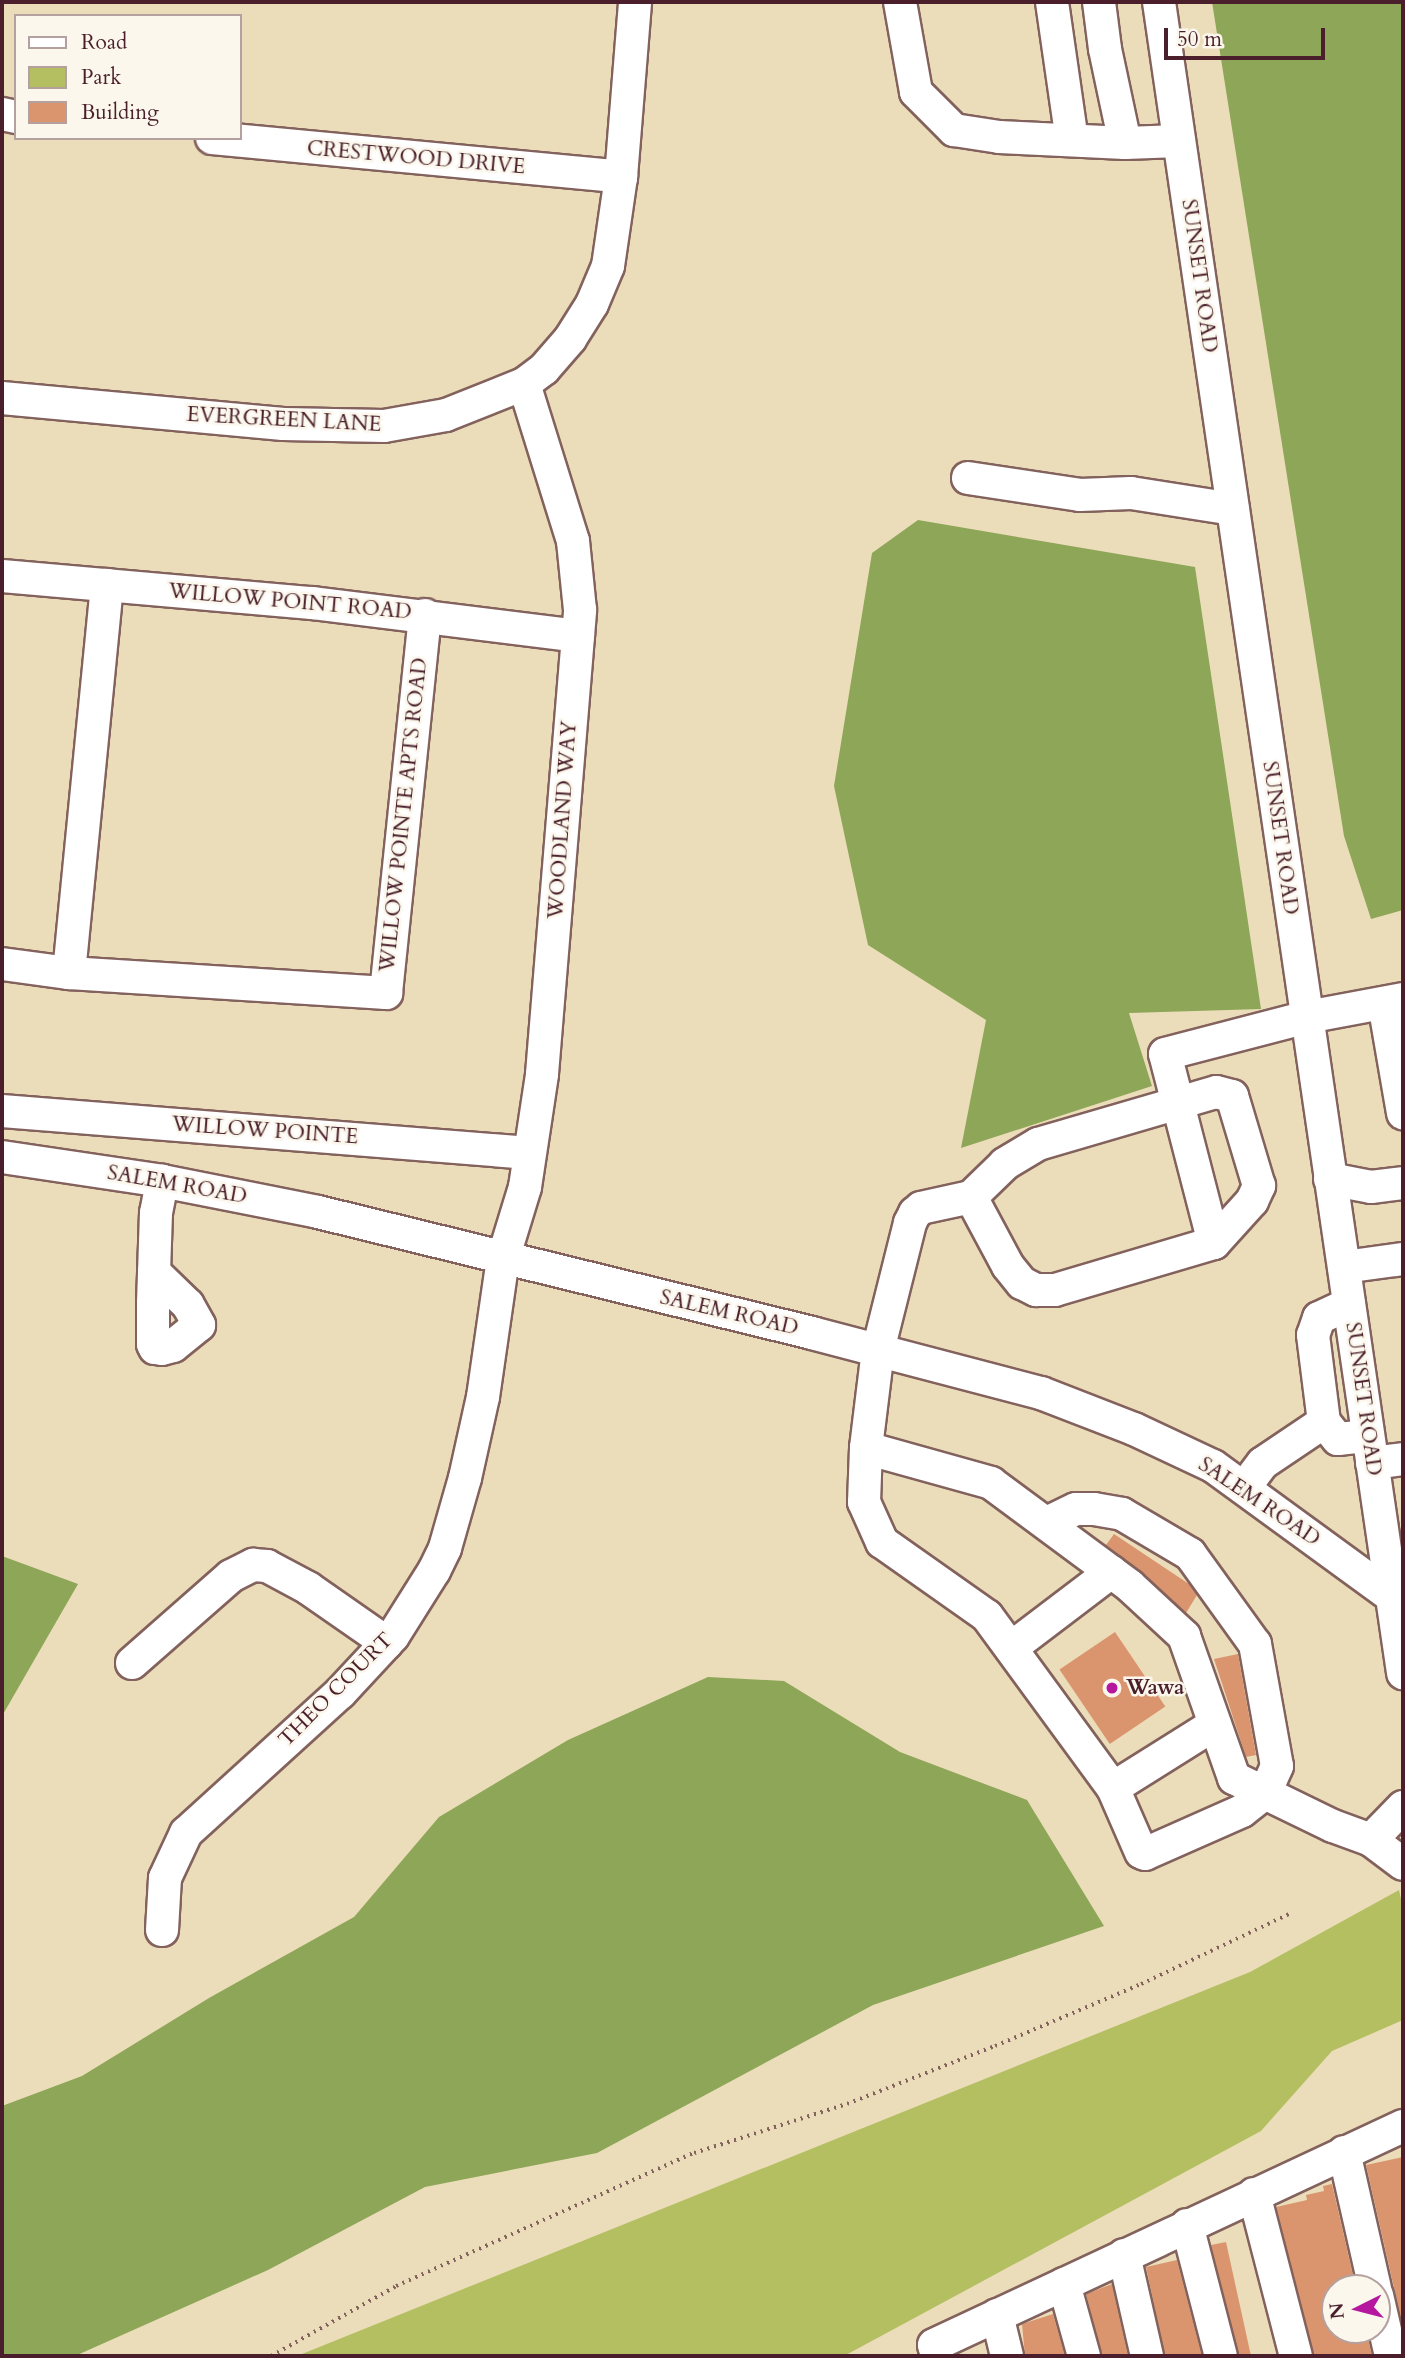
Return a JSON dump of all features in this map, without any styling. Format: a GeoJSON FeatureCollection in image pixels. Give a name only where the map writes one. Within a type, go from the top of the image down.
{"type":"FeatureCollection","features":[{"type":"Feature","properties":{"kind":"street","name":"EVERGREEN LANE"},"geometry":{"type":"LineString","coordinates":[[2,398],[283,424],[384,426],[446,415],[524,384],[557,355],[592,304],[608,266],[621,177],[635,2]]}},
{"type":"Feature","properties":{"kind":"street"},"geometry":{"type":"LineString","coordinates":[[900,2],[916,92],[954,130],[999,137],[1125,143],[1179,141]]}},
{"type":"Feature","properties":{"kind":"street"},"geometry":{"type":"LineString","coordinates":[[1052,2],[1072,140]]}},
{"type":"Feature","properties":{"kind":"street"},"geometry":{"type":"LineString","coordinates":[[1099,2],[1105,49],[1125,143]]}},
{"type":"Feature","properties":{"kind":"street","name":"SUNSET ROAD"},"geometry":{"type":"LineString","coordinates":[[1159,2],[1370,1449],[1397,1601],[1403,1673]]}},
{"type":"Feature","properties":{"kind":"street","name":"CRESTWOOD DRIVE"},"geometry":{"type":"LineString","coordinates":[[233,140],[621,177]]}},
{"type":"Feature","properties":{"kind":"street","name":"WOODLAND WAY"},"geometry":{"type":"LineString","coordinates":[[503,1259],[525,1187],[542,1074],[578,636],[579,586],[573,541],[524,384]]}},
{"type":"Feature","properties":{"kind":"street"},"geometry":{"type":"LineString","coordinates":[[968,478],[1080,495],[1131,493],[1233,509]]}},
{"type":"Feature","properties":{"kind":"street","name":"WILLOW POINT ROAD"},"geometry":{"type":"LineString","coordinates":[[2,576],[425,615],[578,636]]}},
{"type":"Feature","properties":{"kind":"street"},"geometry":{"type":"LineString","coordinates":[[2,964],[69,972],[107,585]]}},
{"type":"Feature","properties":{"kind":"street","name":"WILLOW POINTE APTS ROAD"},"geometry":{"type":"LineString","coordinates":[[69,972],[386,993],[425,615]]}},
{"type":"Feature","properties":{"kind":"street"},"geometry":{"type":"LineString","coordinates":[[1214,1242],[1165,1054],[1307,1017],[1394,1001],[1403,1113]]}},
{"type":"Feature","properties":{"kind":"street"},"geometry":{"type":"LineString","coordinates":[[971,1197],[1008,1266],[1022,1283],[1036,1290],[1055,1290],[1214,1242],[1252,1201],[1259,1186],[1232,1096],[1216,1092],[1177,1101],[1038,1143],[1005,1164],[971,1197],[922,1208],[915,1213],[878,1350],[866,1448],[864,1502],[882,1542],[987,1616],[1113,1788],[1141,1852],[1145,1854],[1242,1811],[1265,1793],[1277,1766],[1255,1644],[1190,1555],[1122,1514],[1076,1509],[1047,1523]]}},
{"type":"Feature","properties":{"kind":"street","name":"WILLOW POINTE"},"geometry":{"type":"LineString","coordinates":[[2,1111],[529,1153]]}},
{"type":"Feature","properties":{"kind":"street","name":"SALEM ROAD"},"geometry":{"type":"LineString","coordinates":[[2,1157],[162,1181],[318,1212],[878,1350],[1052,1397],[1188,1454],[1244,1488],[1397,1601]]}},
{"type":"Feature","properties":{"kind":"street"},"geometry":{"type":"LineString","coordinates":[[1331,1179],[1371,1188],[1403,1183]]}},
{"type":"Feature","properties":{"kind":"street"},"geometry":{"type":"LineString","coordinates":[[154,1272],[156,1213],[162,1181]]}},
{"type":"Feature","properties":{"kind":"street","name":"THEO COURT"},"geometry":{"type":"LineString","coordinates":[[162,1930],[165,1878],[186,1833],[340,1693],[387,1643],[435,1571],[460,1500],[483,1398],[503,1259]]}},
{"type":"Feature","properties":{"kind":"street"},"geometry":{"type":"LineString","coordinates":[[1344,1267],[1403,1259]]}},
{"type":"Feature","properties":{"kind":"street"},"geometry":{"type":"LineString","coordinates":[[1349,1304],[1319,1318],[1313,1335],[1324,1422],[1338,1439],[1403,1459]]}},
{"type":"Feature","properties":{"kind":"street"},"geometry":{"type":"LineString","coordinates":[[1244,1488],[1263,1463],[1324,1422]]}},
{"type":"Feature","properties":{"kind":"street"},"geometry":{"type":"LineString","coordinates":[[866,1448],[991,1483],[1111,1572],[1184,1636],[1234,1778],[1333,1826],[1371,1840],[1403,1864]]}},
{"type":"Feature","properties":{"kind":"street"},"geometry":{"type":"LineString","coordinates":[[132,1663],[231,1576],[253,1565],[267,1566],[308,1588],[387,1643]]}},
{"type":"Feature","properties":{"kind":"street"},"geometry":{"type":"LineString","coordinates":[[1011,1648],[1111,1572]]}},
{"type":"Feature","properties":{"kind":"street"},"geometry":{"type":"LineString","coordinates":[[1184,1636],[1230,1610]]}},
{"type":"Feature","properties":{"kind":"street"},"geometry":{"type":"LineString","coordinates":[[1113,1788],[1215,1724]]}},
{"type":"Feature","properties":{"kind":"street"},"geometry":{"type":"LineString","coordinates":[[1371,1840],[1403,1807]]}},
{"type":"Feature","properties":{"kind":"street"},"geometry":{"type":"LineString","coordinates":[[926,2352],[1187,2225],[1403,2126]]}},
{"type":"Feature","properties":{"kind":"street"},"geometry":{"type":"LineString","coordinates":[[1344,2152],[1372,2274]]}},
{"type":"Feature","properties":{"kind":"street"},"geometry":{"type":"LineString","coordinates":[[1254,2194],[1296,2356]]}},
{"type":"Feature","properties":{"kind":"street"},"geometry":{"type":"LineString","coordinates":[[1187,2225],[1221,2356]]}},
{"type":"Feature","properties":{"kind":"street"},"geometry":{"type":"LineString","coordinates":[[1124,2255],[1147,2356]]}},
{"type":"Feature","properties":{"kind":"street"},"geometry":{"type":"LineString","coordinates":[[1064,2284],[1084,2356]]}},
{"type":"Feature","properties":{"kind":"street"},"geometry":{"type":"LineString","coordinates":[[998,2315],[1007,2356]]}},
{"type":"Feature","properties":{"kind":"path"},"geometry":{"type":"LineString","coordinates":[[271,2356],[396,2286],[594,2196],[694,2153],[847,2104],[995,2046],[1141,1984],[1291,1913]]}},
{"type":"Feature","properties":{"kind":"green space"},"geometry":{"type":"Polygon","coordinates":[[[1212,2],[1403,2],[1403,910],[1371,919],[1344,836],[1212,2]]]}},
{"type":"Feature","properties":{"kind":"green space"},"geometry":{"type":"Polygon","coordinates":[[[918,520],[1195,567],[1261,1009],[1129,1013],[1152,1086],[961,1148],[986,1020],[868,945],[834,786],[872,553],[918,520]]]}},
{"type":"Feature","properties":{"kind":"green space"},"geometry":{"type":"Polygon","coordinates":[[[2,1556],[78,1584],[2,1716],[2,1556]]]}},
{"type":"Feature","properties":{"kind":"green space"},"geometry":{"type":"Polygon","coordinates":[[[708,1677],[784,1681],[900,1752],[1027,1800],[1104,1926],[873,2005],[597,2153],[425,2187],[268,2270],[75,2356],[2,2356],[2,2106],[82,2076],[209,1998],[354,1917],[439,1817],[568,1740],[708,1677]]]}},
{"type":"Feature","properties":{"kind":"green space"},"geometry":{"type":"Polygon","coordinates":[[[1399,1890],[1403,1908],[1403,2020],[1332,2051],[1261,2131],[844,2356],[297,2356],[1250,1972],[1399,1890]]]}},
{"type":"Feature","properties":{"kind":"building","name":"Wawa"},"geometry":{"type":"Polygon","coordinates":[[[1114,1534],[1189,1584],[1197,1595],[1186,1613],[1106,1545],[1114,1534]]]}},
{"type":"Feature","properties":{"kind":"building","name":"Wawa"},"geometry":{"type":"Polygon","coordinates":[[[1115,1632],[1165,1707],[1110,1744],[1059,1669],[1115,1632]]]}},
{"type":"Feature","properties":{"kind":"building","name":"Wawa"},"geometry":{"type":"Polygon","coordinates":[[[1238,1654],[1256,1755],[1246,1757],[1214,1659],[1238,1654]]]}},
{"type":"Feature","properties":{"kind":"building"},"geometry":{"type":"Polygon","coordinates":[[[1403,2157],[1403,2327],[1391,2274],[1366,2165],[1403,2157]]]}},
{"type":"Feature","properties":{"kind":"building"},"geometry":{"type":"Polygon","coordinates":[[[1332,2184],[1353,2274],[1321,2274],[1321,2344],[1369,2344],[1372,2356],[1314,2356],[1276,2207],[1307,2200],[1306,2195],[1324,2191],[1323,2186],[1332,2184]]]}},
{"type":"Feature","properties":{"kind":"building"},"geometry":{"type":"Polygon","coordinates":[[[1226,2242],[1251,2356],[1239,2356],[1211,2245],[1226,2242]]]}},
{"type":"Feature","properties":{"kind":"building"},"geometry":{"type":"Polygon","coordinates":[[[1177,2260],[1202,2356],[1165,2356],[1146,2267],[1177,2260]]]}},
{"type":"Feature","properties":{"kind":"building"},"geometry":{"type":"Polygon","coordinates":[[[1112,2284],[1128,2356],[1102,2356],[1086,2294],[1112,2284]]]}},
{"type":"Feature","properties":{"kind":"building"},"geometry":{"type":"Polygon","coordinates":[[[1053,2314],[1065,2356],[1025,2356],[1022,2324],[1053,2314]]]}},
{"type":"Feature","properties":{"kind":"place","name":"Wawa"},"geometry":{"type":"Point","coordinates":[1112,1688]}}]}
